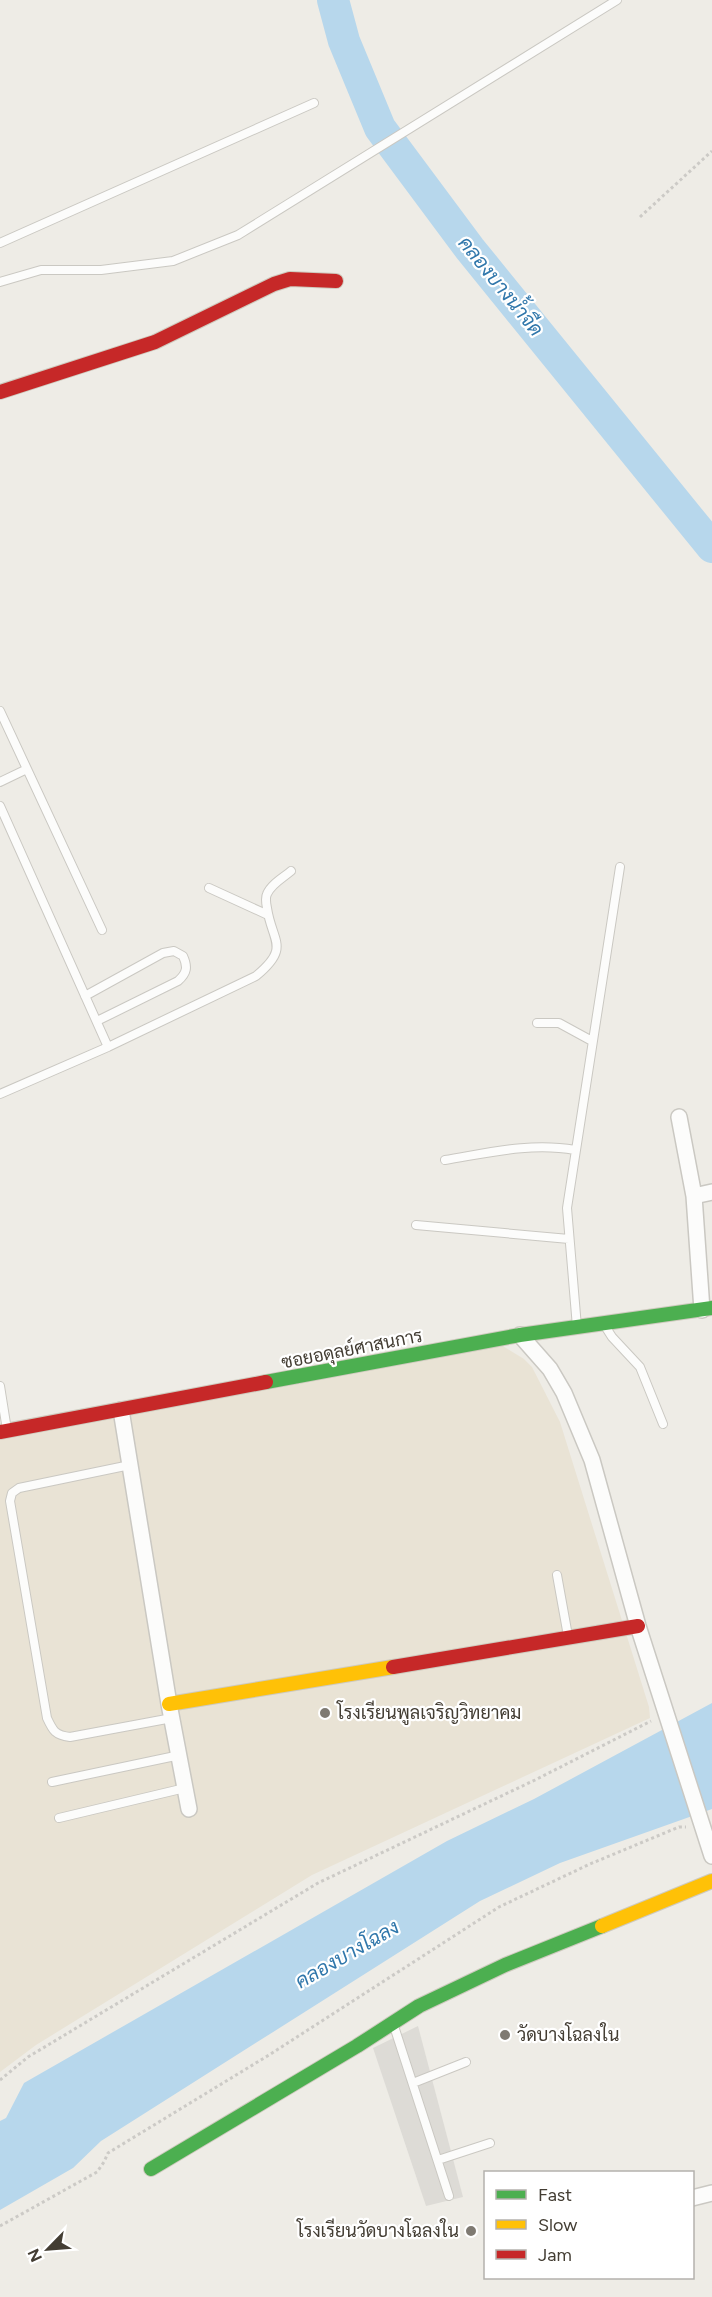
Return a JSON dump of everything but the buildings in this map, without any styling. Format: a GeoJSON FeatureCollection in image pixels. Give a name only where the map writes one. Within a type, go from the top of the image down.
{"type":"FeatureCollection","features":[{"type":"Feature","properties":{"kind":"street"},"geometry":{"type":"LineString","coordinates":[[0,392],[155,342],[265,288],[290,279],[336,281]]}},
{"type":"Feature","properties":{"kind":"street"},"geometry":{"type":"LineString","coordinates":[[679,1117],[694,1196],[707,1309]]}},
{"type":"Feature","properties":{"kind":"street"},"geometry":{"type":"LineString","coordinates":[[694,1196],[712,1192]]}},
{"type":"Feature","properties":{"kind":"street","name":"ซอยอดุลย์ศาสนการ"},"geometry":{"type":"LineString","coordinates":[[3,1432],[520,1335],[707,1309]]}},
{"type":"Feature","properties":{"kind":"street"},"geometry":{"type":"LineString","coordinates":[[520,1335],[550,1369],[564,1393],[592,1460],[638,1626],[712,1856]]}},
{"type":"Feature","properties":{"kind":"street"},"geometry":{"type":"LineString","coordinates":[[121,1410],[170,1711],[189,1809]]}},
{"type":"Feature","properties":{"kind":"street"},"geometry":{"type":"LineString","coordinates":[[170,1711],[638,1626]]}},
{"type":"Feature","properties":{"kind":"street"},"geometry":{"type":"LineString","coordinates":[[151,2169],[357,2046],[419,2006],[505,1965],[712,1881]]}},
{"type":"Feature","properties":{"kind":"street"},"geometry":{"type":"LineString","coordinates":[[694,2198],[712,2193]]}},
{"type":"Feature","properties":{"kind":"lane"},"geometry":{"type":"LineString","coordinates":[[0,282],[41,270],[101,270],[173,261],[238,235],[616,0]]}},
{"type":"Feature","properties":{"kind":"lane"},"geometry":{"type":"LineString","coordinates":[[0,243],[314,103]]}},
{"type":"Feature","properties":{"kind":"lane"},"geometry":{"type":"LineString","coordinates":[[0,711],[102,930]]}},
{"type":"Feature","properties":{"kind":"lane"},"geometry":{"type":"LineString","coordinates":[[0,782],[27,769]]}},
{"type":"Feature","properties":{"kind":"lane"},"geometry":{"type":"LineString","coordinates":[[0,806],[108,1047]]}},
{"type":"Feature","properties":{"kind":"lane"},"geometry":{"type":"LineString","coordinates":[[578,1328],[567,1208],[620,867]]}},
{"type":"Feature","properties":{"kind":"lane"},"geometry":{"type":"LineString","coordinates":[[0,1094],[108,1047],[256,976],[269,966],[274,958],[277,945],[275,932],[268,915],[267,893],[291,871]]}},
{"type":"Feature","properties":{"kind":"lane"},"geometry":{"type":"LineString","coordinates":[[209,888],[268,915]]}},
{"type":"Feature","properties":{"kind":"lane"},"geometry":{"type":"LineString","coordinates":[[85,996],[163,952],[174,951],[183,956],[187,965],[185,975],[178,981],[97,1021]]}},
{"type":"Feature","properties":{"kind":"lane"},"geometry":{"type":"LineString","coordinates":[[537,1023],[559,1023],[592,1041]]}},
{"type":"Feature","properties":{"kind":"lane"},"geometry":{"type":"LineString","coordinates":[[445,1160],[530,1146],[552,1146],[575,1150]]}},
{"type":"Feature","properties":{"kind":"lane"},"geometry":{"type":"LineString","coordinates":[[416,1225],[569,1239]]}},
{"type":"Feature","properties":{"kind":"lane"},"geometry":{"type":"LineString","coordinates":[[604,1324],[612,1337],[640,1367],[663,1424]]}},
{"type":"Feature","properties":{"kind":"lane"},"geometry":{"type":"LineString","coordinates":[[0,1386],[3,1432]]}},
{"type":"Feature","properties":{"kind":"lane"},"geometry":{"type":"LineString","coordinates":[[130,1465],[19,1488],[12,1493],[10,1501],[47,1718],[54,1732],[58,1736],[70,1737],[170,1711]]}},
{"type":"Feature","properties":{"kind":"lane"},"geometry":{"type":"LineString","coordinates":[[557,1575],[568,1637]]}},
{"type":"Feature","properties":{"kind":"lane"},"geometry":{"type":"LineString","coordinates":[[52,1782],[180,1755]]}},
{"type":"Feature","properties":{"kind":"lane"},"geometry":{"type":"LineString","coordinates":[[58,1818],[185,1788]]}},
{"type":"Feature","properties":{"kind":"lane"},"geometry":{"type":"LineString","coordinates":[[393,2022],[449,2196]]}},
{"type":"Feature","properties":{"kind":"lane"},"geometry":{"type":"LineString","coordinates":[[413,2083],[466,2062]]}},
{"type":"Feature","properties":{"kind":"lane"},"geometry":{"type":"LineString","coordinates":[[438,2160],[490,2142]]}},
{"type":"Feature","properties":{"kind":"path"},"geometry":{"type":"LineString","coordinates":[[640,217],[712,151]]}},
{"type":"Feature","properties":{"kind":"path"},"geometry":{"type":"LineString","coordinates":[[0,2080],[28,2057],[318,1883],[535,1780],[651,1721],[664,1708]]}},
{"type":"Feature","properties":{"kind":"path"},"geometry":{"type":"LineString","coordinates":[[0,2226],[97,2172],[108,2153],[269,2055],[499,1906],[590,1864],[679,1827],[703,1827]]}},
{"type":"Feature","properties":{"kind":"shaded area","name":"โรงเรียนพูลเจริญวิทยาคม"},"geometry":{"type":"Polygon","coordinates":[[[498,1343],[524,1359],[532,1367],[560,1422],[649,1707],[650,1718],[312,1875],[36,2045],[0,2072],[0,1438],[498,1343]]]}},
{"type":"Feature","properties":{"kind":"shaded area"},"geometry":{"type":"Polygon","coordinates":[[[418,2026],[463,2197],[426,2206],[373,2048],[418,2026]]]}},
{"type":"Feature","properties":{"kind":"water","name":"คลองบางโฉลง"},"geometry":{"type":"Polygon","coordinates":[[[712,1703],[712,1809],[560,1863],[480,1901],[101,2141],[73,2168],[0,2210],[0,2121],[6,2118],[24,2083],[447,1841],[534,1799],[712,1703]]]}},
{"type":"Feature","properties":{"kind":"waterway","name":"คลองบางน้ำจืด"},"geometry":{"type":"LineString","coordinates":[[333,0],[344,41],[380,128],[470,249],[712,547]]}},
{"type":"Feature","properties":{"kind":"traffic: fast"},"geometry":{"type":"LineString","coordinates":[[266,1382],[520,1335],[712,1308]]}},
{"type":"Feature","properties":{"kind":"traffic: fast"},"geometry":{"type":"LineString","coordinates":[[151,2169],[357,2046],[419,2006],[505,1965],[602,1926]]}},
{"type":"Feature","properties":{"kind":"traffic: slow"},"geometry":{"type":"LineString","coordinates":[[169,1704],[393,1667]]}},
{"type":"Feature","properties":{"kind":"traffic: slow"},"geometry":{"type":"LineString","coordinates":[[602,1926],[712,1881]]}},
{"type":"Feature","properties":{"kind":"traffic: jam"},"geometry":{"type":"LineString","coordinates":[[0,392],[155,342],[274,284],[290,279],[336,281]]}},
{"type":"Feature","properties":{"kind":"traffic: jam"},"geometry":{"type":"LineString","coordinates":[[0,1432],[266,1382]]}},
{"type":"Feature","properties":{"kind":"traffic: jam"},"geometry":{"type":"LineString","coordinates":[[393,1667],[638,1626]]}},
{"type":"Feature","properties":{"kind":"place","name":"โรงเรียนพูลเจริญวิทยาคม"},"geometry":{"type":"Point","coordinates":[325,1713]}},
{"type":"Feature","properties":{"kind":"place","name":"วัดบางโฉลงใน"},"geometry":{"type":"Point","coordinates":[505,2035]}},
{"type":"Feature","properties":{"kind":"place","name":"โรงเรียนวัดบางโฉลงใน"},"geometry":{"type":"Point","coordinates":[471,2231]}}]}
